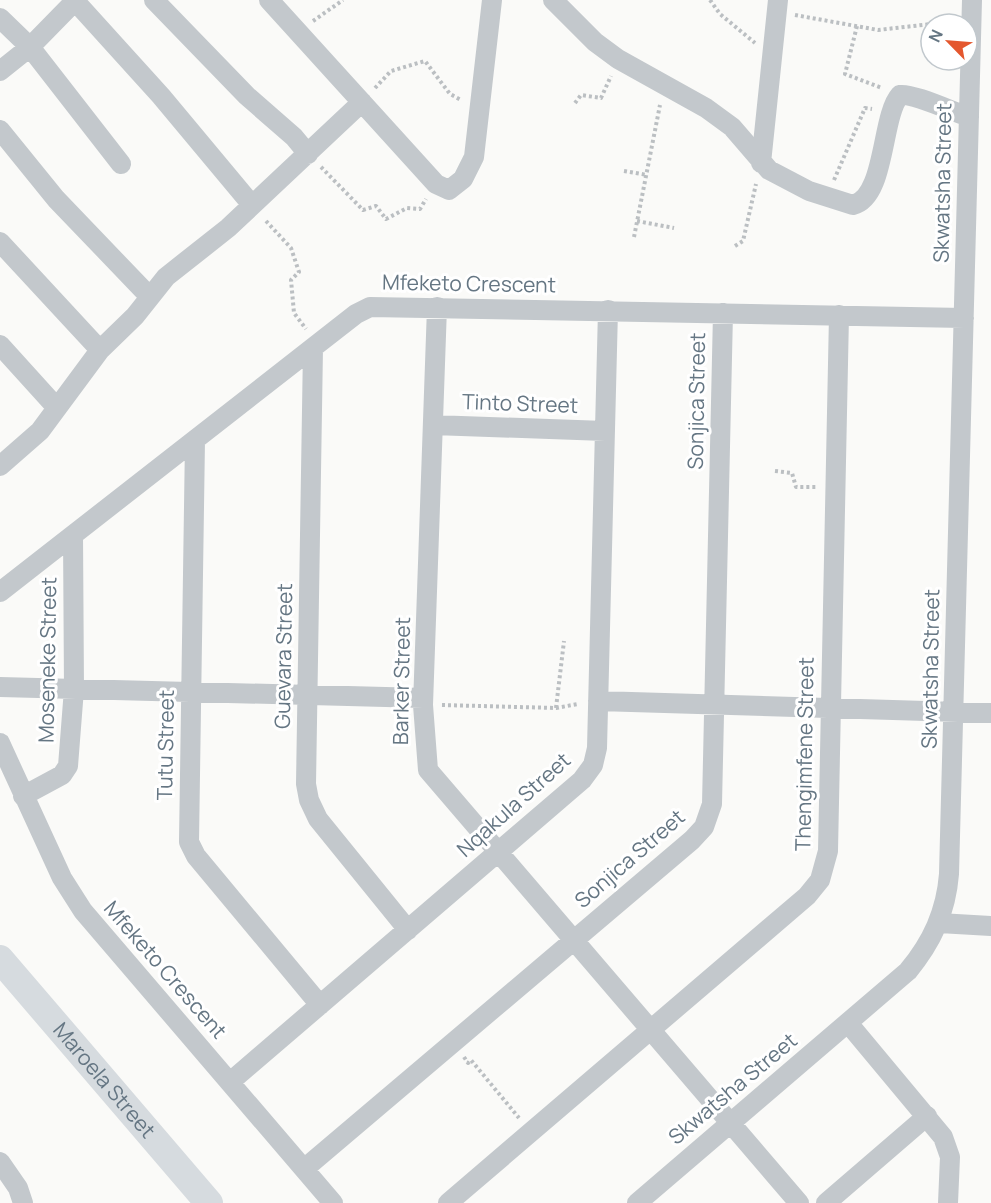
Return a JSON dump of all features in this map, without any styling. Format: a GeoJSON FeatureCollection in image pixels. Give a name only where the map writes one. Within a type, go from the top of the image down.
{"type":"FeatureCollection","features":[{"type":"Feature","properties":{"kind":"street"},"geometry":{"type":"LineString","coordinates":[[154,0],[247,96],[288,131],[308,154]]}},
{"type":"Feature","properties":{"kind":"street"},"geometry":{"type":"LineString","coordinates":[[269,0],[436,184],[449,190],[456,187],[468,172],[477,139],[492,0]]}},
{"type":"Feature","properties":{"kind":"street"},"geometry":{"type":"LineString","coordinates":[[553,0],[595,42],[618,59],[664,87],[706,108],[732,127],[760,163],[778,176],[827,197],[853,205],[864,199],[881,160],[891,113],[900,94],[915,96],[969,117]]}},
{"type":"Feature","properties":{"kind":"street","name":"Skwatsha Street"},"geometry":{"type":"LineString","coordinates":[[637,1203],[908,971],[920,956],[939,923],[949,874],[972,0]]}},
{"type":"Feature","properties":{"kind":"street"},"geometry":{"type":"LineString","coordinates":[[0,71],[30,47],[75,1],[161,96],[252,205]]}},
{"type":"Feature","properties":{"kind":"street"},"geometry":{"type":"LineString","coordinates":[[760,163],[777,6]]}},
{"type":"Feature","properties":{"kind":"street"},"geometry":{"type":"LineString","coordinates":[[0,18],[30,47],[121,164]]}},
{"type":"Feature","properties":{"kind":"street"},"geometry":{"type":"LineString","coordinates":[[0,466],[40,431],[100,350],[166,277],[211,243],[362,102]]}},
{"type":"Feature","properties":{"kind":"street"},"geometry":{"type":"LineString","coordinates":[[0,130],[56,199],[150,297]]}},
{"type":"Feature","properties":{"kind":"street"},"geometry":{"type":"LineString","coordinates":[[0,242],[100,350]]}},
{"type":"Feature","properties":{"kind":"street","name":"Mfeketo Crescent"},"geometry":{"type":"LineString","coordinates":[[0,592],[315,346],[370,307],[964,318]]}},
{"type":"Feature","properties":{"kind":"street","name":"Barker Street"},"geometry":{"type":"LineString","coordinates":[[437,307],[423,701],[428,770],[799,1203]]}},
{"type":"Feature","properties":{"kind":"street","name":"Nqakula Street"},"geometry":{"type":"LineString","coordinates":[[230,1082],[588,773],[597,748],[608,310]]}},
{"type":"Feature","properties":{"kind":"street","name":"Sonjica Street"},"geometry":{"type":"LineString","coordinates":[[304,1169],[692,840],[704,827],[712,804],[723,313]]}},
{"type":"Feature","properties":{"kind":"street","name":"Thengimfene Street"},"geometry":{"type":"LineString","coordinates":[[448,1203],[807,896],[820,880],[827,861],[839,315]]}},
{"type":"Feature","properties":{"kind":"street"},"geometry":{"type":"LineString","coordinates":[[0,345],[57,408]]}},
{"type":"Feature","properties":{"kind":"street","name":"Guevara Street"},"geometry":{"type":"LineString","coordinates":[[315,346],[306,784],[312,808],[408,930]]}},
{"type":"Feature","properties":{"kind":"street","name":"Tinto Street"},"geometry":{"type":"LineString","coordinates":[[433,424],[605,431]]}},
{"type":"Feature","properties":{"kind":"street","name":"Tutu Street"},"geometry":{"type":"LineString","coordinates":[[195,440],[188,834],[192,849],[320,1005]]}},
{"type":"Feature","properties":{"kind":"street","name":"Moseneke Street"},"geometry":{"type":"LineString","coordinates":[[23,796],[62,776],[68,766],[74,689],[73,535]]}},
{"type":"Feature","properties":{"kind":"street"},"geometry":{"type":"LineString","coordinates":[[0,687],[307,695],[423,701]]}},
{"type":"Feature","properties":{"kind":"street"},"geometry":{"type":"LineString","coordinates":[[598,701],[991,713]]}},
{"type":"Feature","properties":{"kind":"street","name":"Mfeketo Crescent"},"geometry":{"type":"LineString","coordinates":[[0,743],[72,896],[333,1203]]}},
{"type":"Feature","properties":{"kind":"street"},"geometry":{"type":"LineString","coordinates":[[939,923],[991,926]]}},
{"type":"Feature","properties":{"kind":"street","name":"Maroela Street"},"geometry":{"type":"LineString","coordinates":[[0,958],[208,1203]]}},
{"type":"Feature","properties":{"kind":"street"},"geometry":{"type":"LineString","coordinates":[[848,1023],[943,1137],[949,1150],[948,1203]]}},
{"type":"Feature","properties":{"kind":"street"},"geometry":{"type":"LineString","coordinates":[[826,1203],[927,1116]]}},
{"type":"Feature","properties":{"kind":"street"},"geometry":{"type":"LineString","coordinates":[[0,1162],[18,1188],[23,1203]]}},
{"type":"Feature","properties":{"kind":"path"},"geometry":{"type":"LineString","coordinates":[[297,31],[343,0]]}},
{"type":"Feature","properties":{"kind":"path"},"geometry":{"type":"LineString","coordinates":[[710,0],[720,14],[771,57]]}},
{"type":"Feature","properties":{"kind":"path"},"geometry":{"type":"LineString","coordinates":[[777,6],[878,30],[919,25]]}},
{"type":"Feature","properties":{"kind":"path"},"geometry":{"type":"LineString","coordinates":[[857,26],[845,75],[900,94]]}},
{"type":"Feature","properties":{"kind":"path"},"geometry":{"type":"LineString","coordinates":[[575,103],[581,95],[601,98],[618,59]]}},
{"type":"Feature","properties":{"kind":"path"},"geometry":{"type":"LineString","coordinates":[[362,102],[391,71],[425,62],[450,94],[480,110]]}},
{"type":"Feature","properties":{"kind":"path"},"geometry":{"type":"LineString","coordinates":[[634,237],[664,87]]}},
{"type":"Feature","properties":{"kind":"path"},"geometry":{"type":"LineString","coordinates":[[827,197],[865,108],[891,113]]}},
{"type":"Feature","properties":{"kind":"path"},"geometry":{"type":"LineString","coordinates":[[308,154],[363,210],[376,206],[386,219],[407,208],[420,209],[436,184]]}},
{"type":"Feature","properties":{"kind":"path"},"geometry":{"type":"LineString","coordinates":[[735,246],[743,241],[760,163]]}},
{"type":"Feature","properties":{"kind":"path"},"geometry":{"type":"LineString","coordinates":[[624,171],[647,175]]}},
{"type":"Feature","properties":{"kind":"path"},"geometry":{"type":"LineString","coordinates":[[252,205],[291,248],[299,272],[291,280],[294,313],[315,346]]}},
{"type":"Feature","properties":{"kind":"path"},"geometry":{"type":"LineString","coordinates":[[637,221],[674,228]]}},
{"type":"Feature","properties":{"kind":"path"},"geometry":{"type":"LineString","coordinates":[[775,471],[792,473],[796,487],[835,488]]}},
{"type":"Feature","properties":{"kind":"path"},"geometry":{"type":"LineString","coordinates":[[556,708],[564,641]]}},
{"type":"Feature","properties":{"kind":"path"},"geometry":{"type":"LineString","coordinates":[[423,701],[556,708],[598,701]]}},
{"type":"Feature","properties":{"kind":"path"},"geometry":{"type":"LineString","coordinates":[[452,1043],[468,1063],[471,1060],[514,1113],[533,1130]]}}]}
